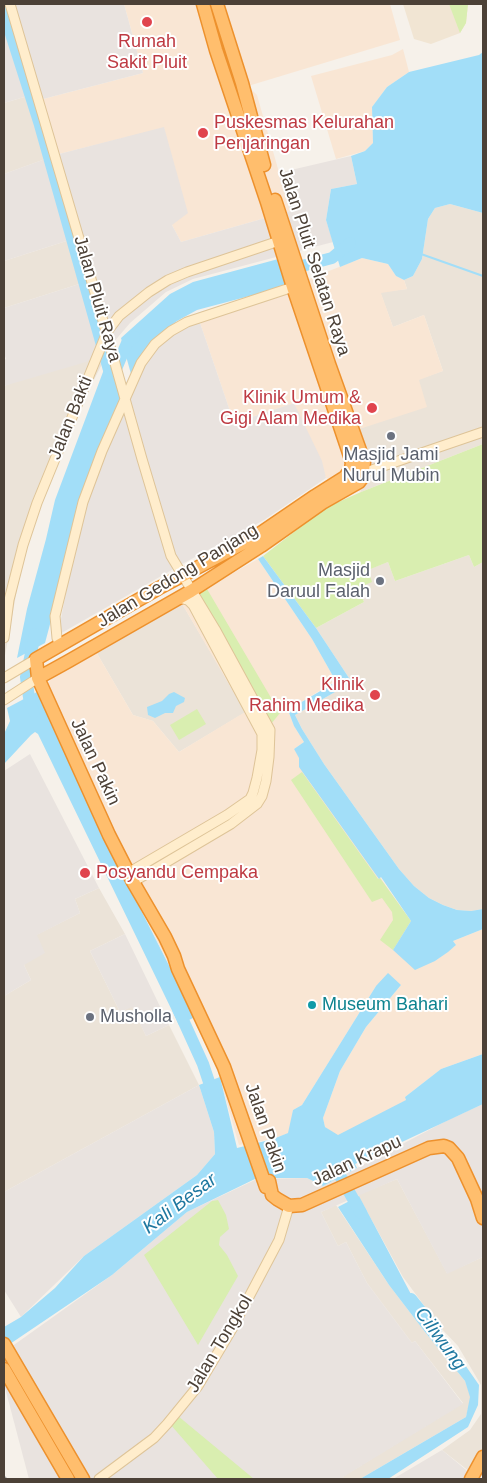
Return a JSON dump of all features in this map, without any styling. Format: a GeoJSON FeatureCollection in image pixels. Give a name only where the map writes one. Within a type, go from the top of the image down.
{"type":"FeatureCollection","features":[{"type":"Feature","properties":{"kind":"highway","name":"Jalan Pluit Selatan Raya"},"geometry":{"type":"LineString","coordinates":[[202,4],[216,50],[283,243],[352,463],[357,471]]}},
{"type":"Feature","properties":{"kind":"highway","name":"Jalan Pluit Selatan Raya"},"geometry":{"type":"LineString","coordinates":[[217,4],[242,83],[283,243]]}},
{"type":"Feature","properties":{"kind":"highway","name":"Jalan Gedong Panjang"},"geometry":{"type":"LineString","coordinates":[[34,660],[255,537],[315,496],[357,471],[359,482],[322,503],[261,546],[178,598],[34,681]]}},
{"type":"Feature","properties":{"kind":"highway","name":"Jalan Pakin"},"geometry":{"type":"LineString","coordinates":[[34,660],[34,681],[109,835],[174,956],[178,970],[224,1067],[272,1195],[289,1206]]}},
{"type":"Feature","properties":{"kind":"highway","name":"Jalan Krapu"},"geometry":{"type":"LineString","coordinates":[[289,1206],[309,1203],[437,1145],[449,1148],[458,1158],[477,1198],[483,1218]]}},
{"type":"Feature","properties":{"kind":"highway"},"geometry":{"type":"LineString","coordinates":[[4,1344],[83,1479]]}},
{"type":"Feature","properties":{"kind":"highway"},"geometry":{"type":"LineString","coordinates":[[4,1369],[68,1479]]}},
{"type":"Feature","properties":{"kind":"highway"},"geometry":{"type":"LineString","coordinates":[[471,1479],[483,1458]]}},
{"type":"Feature","properties":{"kind":"street","name":"Jalan Pluit Raya"},"geometry":{"type":"LineString","coordinates":[[10,4],[107,332]]}},
{"type":"Feature","properties":{"kind":"street","name":"Jalan Bakti"},"geometry":{"type":"LineString","coordinates":[[4,638],[9,600],[23,545],[37,504],[96,358],[106,344],[107,332],[119,316],[149,292],[168,280],[187,272],[283,243]]}},
{"type":"Feature","properties":{"kind":"street"},"geometry":{"type":"LineString","coordinates":[[60,646],[57,638],[56,613],[81,512],[102,451],[141,363],[155,344],[171,331],[202,316],[296,284]]}},
{"type":"Feature","properties":{"kind":"street","name":"Jalan Pluit Raya"},"geometry":{"type":"LineString","coordinates":[[106,344],[123,388],[171,556],[212,631]]}},
{"type":"Feature","properties":{"kind":"street"},"geometry":{"type":"LineString","coordinates":[[357,471],[483,432]]}},
{"type":"Feature","properties":{"kind":"street"},"geometry":{"type":"LineString","coordinates":[[131,878],[229,819],[250,799],[262,750],[262,734],[212,631],[191,602],[178,598]]}},
{"type":"Feature","properties":{"kind":"street","name":"Jalan Gedong Panjang"},"geometry":{"type":"LineString","coordinates":[[4,678],[34,660]]}},
{"type":"Feature","properties":{"kind":"street","name":"Jalan Gedong Panjang"},"geometry":{"type":"LineString","coordinates":[[4,700],[34,681]]}},
{"type":"Feature","properties":{"kind":"street","name":"Jalan Tongkol"},"geometry":{"type":"LineString","coordinates":[[99,1479],[154,1438],[198,1386],[232,1329],[279,1240],[289,1206]]}},
{"type":"Feature","properties":{"kind":"shaded area"},"geometry":{"type":"Polygon","coordinates":[[[14,4],[124,4],[143,73],[43,99],[41,92],[4,103],[4,8],[14,4]]]}},
{"type":"Feature","properties":{"kind":"shaded area"},"geometry":{"type":"Polygon","coordinates":[[[124,4],[390,4],[400,40],[248,86],[257,95],[290,211],[181,242],[172,225],[164,128],[59,154],[43,99],[143,73],[124,4]]]}},
{"type":"Feature","properties":{"kind":"shaded area"},"geometry":{"type":"Polygon","coordinates":[[[403,4],[468,4],[466,23],[460,33],[431,44],[414,39],[403,4]]]}},
{"type":"Feature","properties":{"kind":"shaded area"},"geometry":{"type":"Polygon","coordinates":[[[403,49],[409,72],[387,87],[372,107],[373,143],[365,151],[336,159],[311,76],[392,55],[403,49]]]}},
{"type":"Feature","properties":{"kind":"shaded area"},"geometry":{"type":"Polygon","coordinates":[[[41,92],[59,154],[4,174],[4,103],[41,92]]]}},
{"type":"Feature","properties":{"kind":"shaded area"},"geometry":{"type":"Polygon","coordinates":[[[164,127],[188,213],[172,225],[181,242],[290,211],[278,173],[351,156],[357,184],[331,189],[326,220],[333,242],[193,279],[166,292],[130,323],[107,350],[86,362],[4,386],[4,360],[6,359],[4,353],[4,308],[98,278],[85,235],[4,261],[4,174],[59,154],[164,127]]]}},
{"type":"Feature","properties":{"kind":"shaded area"},"geometry":{"type":"Polygon","coordinates":[[[450,204],[483,213],[483,444],[361,492],[341,435],[419,379],[443,371],[424,315],[393,327],[380,292],[407,289],[404,280],[413,276],[422,259],[428,219],[435,208],[450,204]]]}},
{"type":"Feature","properties":{"kind":"shaded area"},"geometry":{"type":"Polygon","coordinates":[[[85,235],[98,278],[4,308],[4,261],[85,235]]]}},
{"type":"Feature","properties":{"kind":"shaded area"},"geometry":{"type":"Polygon","coordinates":[[[362,258],[388,264],[396,276],[404,280],[407,289],[381,293],[393,327],[424,315],[443,371],[419,380],[427,407],[341,435],[361,492],[326,478],[294,403],[234,423],[197,314],[296,284],[362,258]]]}},
{"type":"Feature","properties":{"kind":"shaded area"},"geometry":{"type":"Polygon","coordinates":[[[197,314],[234,423],[294,403],[322,461],[326,478],[264,520],[58,635],[82,504],[121,402],[158,341],[197,314]]]}},
{"type":"Feature","properties":{"kind":"shaded area"},"geometry":{"type":"Polygon","coordinates":[[[116,337],[34,496],[4,661],[4,386],[116,337]]]}},
{"type":"Feature","properties":{"kind":"shaded area"},"geometry":{"type":"Polygon","coordinates":[[[469,555],[474,567],[483,562],[483,909],[471,911],[457,910],[443,905],[429,898],[414,886],[399,869],[324,764],[295,715],[351,681],[316,628],[364,602],[358,588],[367,570],[388,562],[395,581],[469,555]]]}},
{"type":"Feature","properties":{"kind":"shaded area"},"geometry":{"type":"Polygon","coordinates":[[[258,559],[312,639],[334,678],[334,682],[288,710],[294,726],[304,742],[294,749],[379,878],[411,921],[394,950],[435,961],[456,945],[453,941],[483,929],[483,1054],[441,1069],[405,1097],[407,1100],[338,1136],[330,1131],[325,1127],[323,1118],[340,1071],[366,1027],[401,985],[376,986],[302,1105],[293,1110],[289,1133],[273,1139],[239,1145],[212,1051],[106,839],[39,692],[64,666],[95,650],[133,715],[153,721],[179,752],[245,712],[181,602],[258,559]]]}},
{"type":"Feature","properties":{"kind":"shaded area"},"geometry":{"type":"Polygon","coordinates":[[[181,602],[246,712],[179,752],[153,721],[133,715],[95,650],[181,602]]]}},
{"type":"Feature","properties":{"kind":"shaded area"},"geometry":{"type":"Polygon","coordinates":[[[30,754],[99,888],[75,899],[80,913],[37,935],[45,953],[24,965],[31,980],[4,996],[4,771],[30,754]]]}},
{"type":"Feature","properties":{"kind":"shaded area"},"geometry":{"type":"Polygon","coordinates":[[[99,888],[125,934],[90,951],[120,1012],[132,1006],[146,1036],[169,1025],[199,1085],[4,1192],[4,996],[31,980],[24,965],[36,935],[80,913],[75,899],[99,888]]]}},
{"type":"Feature","properties":{"kind":"shaded area"},"geometry":{"type":"Polygon","coordinates":[[[125,934],[169,1025],[146,1036],[132,1007],[120,1012],[90,951],[125,934]]]}},
{"type":"Feature","properties":{"kind":"shaded area"},"geometry":{"type":"Polygon","coordinates":[[[199,1085],[214,1132],[215,1154],[197,1175],[84,1256],[21,1317],[4,1290],[4,1192],[199,1085]]]}},
{"type":"Feature","properties":{"kind":"shaded area"},"geometry":{"type":"Polygon","coordinates":[[[483,1104],[483,1257],[447,1274],[397,1179],[321,1212],[338,1246],[346,1242],[367,1283],[412,1343],[415,1341],[463,1404],[343,1477],[344,1479],[29,1479],[4,1384],[4,1352],[112,1275],[187,1212],[257,1179],[307,1178],[323,1186],[446,1121],[483,1104]]]}},
{"type":"Feature","properties":{"kind":"shaded area"},"geometry":{"type":"Polygon","coordinates":[[[397,1179],[447,1273],[483,1257],[483,1474],[479,1479],[442,1450],[470,1430],[481,1414],[481,1385],[458,1346],[440,1327],[403,1277],[358,1195],[397,1179]]]}},
{"type":"Feature","properties":{"kind":"shaded area"},"geometry":{"type":"Polygon","coordinates":[[[336,1205],[389,1285],[465,1381],[471,1397],[466,1417],[360,1479],[344,1479],[342,1477],[463,1403],[415,1341],[412,1343],[367,1283],[346,1242],[338,1246],[321,1212],[336,1205]]]}},
{"type":"Feature","properties":{"kind":"shaded area"},"geometry":{"type":"Polygon","coordinates":[[[442,1450],[477,1479],[393,1479],[442,1450]]]}},
{"type":"Feature","properties":{"kind":"green space"},"geometry":{"type":"Polygon","coordinates":[[[449,4],[468,4],[466,23],[460,33],[449,4]]]}},
{"type":"Feature","properties":{"kind":"green space"},"geometry":{"type":"Polygon","coordinates":[[[483,444],[483,562],[474,567],[469,555],[395,581],[388,562],[368,570],[372,582],[358,588],[364,602],[316,628],[263,556],[325,508],[483,444]]]}},
{"type":"Feature","properties":{"kind":"green space"},"geometry":{"type":"Polygon","coordinates":[[[207,589],[280,713],[271,724],[192,598],[207,589]]]}},
{"type":"Feature","properties":{"kind":"green space"},"geometry":{"type":"Polygon","coordinates":[[[197,709],[206,724],[179,740],[170,725],[197,709]]]}},
{"type":"Feature","properties":{"kind":"green space"},"geometry":{"type":"Polygon","coordinates":[[[302,772],[378,879],[380,878],[411,921],[393,950],[380,940],[393,920],[392,912],[382,898],[372,902],[291,780],[302,772]]]}},
{"type":"Feature","properties":{"kind":"green space"},"geometry":{"type":"Polygon","coordinates":[[[218,1200],[226,1215],[229,1229],[220,1237],[219,1245],[227,1255],[238,1276],[198,1345],[144,1255],[212,1201],[218,1200]]]}},
{"type":"Feature","properties":{"kind":"green space"},"geometry":{"type":"Polygon","coordinates":[[[178,1416],[254,1479],[218,1479],[170,1424],[178,1416]]]}},
{"type":"Feature","properties":{"kind":"water"},"geometry":{"type":"Polygon","coordinates":[[[483,52],[483,213],[450,204],[435,208],[428,219],[422,259],[413,276],[404,280],[396,276],[388,264],[362,258],[340,267],[326,220],[331,189],[357,184],[351,156],[365,151],[373,143],[372,107],[387,87],[409,72],[479,55],[483,52]]]}},
{"type":"Feature","properties":{"kind":"water"},"geometry":{"type":"Polygon","coordinates":[[[282,258],[291,285],[197,310],[177,321],[150,346],[131,374],[121,338],[170,294],[193,282],[282,258]]]}},
{"type":"Feature","properties":{"kind":"water"},"geometry":{"type":"Polygon","coordinates":[[[109,356],[121,396],[113,416],[57,598],[45,643],[17,658],[27,609],[55,500],[109,356]]]}},
{"type":"Feature","properties":{"kind":"water"},"geometry":{"type":"Polygon","coordinates":[[[263,556],[316,628],[351,681],[295,715],[302,729],[324,764],[399,869],[414,886],[429,898],[457,910],[471,911],[483,909],[483,929],[453,941],[456,945],[448,952],[435,961],[415,970],[393,950],[411,921],[381,877],[379,879],[299,767],[299,758],[294,749],[304,742],[294,726],[288,710],[334,683],[334,678],[312,639],[258,559],[263,556]]]}},
{"type":"Feature","properties":{"kind":"water"},"geometry":{"type":"Polygon","coordinates":[[[37,692],[104,837],[195,1017],[179,1025],[38,734],[35,732],[31,735],[4,764],[4,734],[10,721],[7,708],[37,692]]]}},
{"type":"Feature","properties":{"kind":"water"},"geometry":{"type":"Polygon","coordinates":[[[174,692],[185,698],[184,702],[176,706],[173,713],[165,713],[155,718],[148,715],[147,707],[162,701],[174,692]]]}},
{"type":"Feature","properties":{"kind":"water","name":"Kali Besar"},"geometry":{"type":"Polygon","coordinates":[[[388,973],[401,985],[366,1027],[340,1071],[323,1118],[325,1127],[338,1135],[406,1100],[405,1097],[441,1069],[483,1054],[483,1104],[355,1164],[357,1168],[323,1186],[307,1178],[257,1178],[187,1212],[112,1275],[4,1348],[4,1327],[21,1317],[55,1288],[84,1256],[197,1175],[215,1154],[214,1132],[199,1085],[220,1077],[237,1148],[273,1139],[288,1133],[293,1110],[302,1105],[376,986],[388,973]]]}},
{"type":"Feature","properties":{"kind":"water"},"geometry":{"type":"Polygon","coordinates":[[[359,1196],[423,1314],[454,1349],[479,1385],[478,1405],[468,1427],[388,1479],[360,1479],[466,1417],[470,1397],[465,1381],[389,1285],[338,1207],[359,1196]]]}},
{"type":"Feature","properties":{"kind":"waterway"},"geometry":{"type":"LineString","coordinates":[[4,12],[40,125],[111,377]]}},
{"type":"Feature","properties":{"kind":"waterway"},"geometry":{"type":"LineString","coordinates":[[287,270],[332,258],[350,243]]}},
{"type":"Feature","properties":{"kind":"waterway"},"geometry":{"type":"LineString","coordinates":[[421,254],[483,276]]}},
{"type":"Feature","properties":{"kind":"waterway"},"geometry":{"type":"LineString","coordinates":[[113,376],[127,343],[134,337]]}},
{"type":"Feature","properties":{"kind":"waterway"},"geometry":{"type":"LineString","coordinates":[[34,712],[30,704],[26,677],[35,634]]}},
{"type":"Feature","properties":{"kind":"waterway"},"geometry":{"type":"LineString","coordinates":[[178,1009],[203,1064],[214,1097]]}},
{"type":"Feature","properties":{"kind":"waterway","name":"Ciliwung"},"geometry":{"type":"LineString","coordinates":[[335,1167],[361,1213]]}},
{"type":"Feature","properties":{"kind":"waterway","name":"Ciliwung"},"geometry":{"type":"LineString","coordinates":[[411,1299],[436,1330]]}},
{"type":"Feature","properties":{"kind":"place","name":"Rumah Sakit Pluit"},"geometry":{"type":"Point","coordinates":[147,22]}},
{"type":"Feature","properties":{"kind":"place","name":"Puskesmas Kelurahan Penjaringan"},"geometry":{"type":"Point","coordinates":[203,133]}},
{"type":"Feature","properties":{"kind":"place","name":"Klinik Umum & Gigi Alam Medika"},"geometry":{"type":"Point","coordinates":[372,408]}},
{"type":"Feature","properties":{"kind":"place","name":"Masjid Jami Nurul Mubin"},"geometry":{"type":"Point","coordinates":[391,436]}},
{"type":"Feature","properties":{"kind":"place","name":"Masjid Daruul Falah"},"geometry":{"type":"Point","coordinates":[380,581]}},
{"type":"Feature","properties":{"kind":"place","name":"Klinik Rahim Medika"},"geometry":{"type":"Point","coordinates":[375,695]}},
{"type":"Feature","properties":{"kind":"place","name":"Posyandu Cempaka"},"geometry":{"type":"Point","coordinates":[85,873]}},
{"type":"Feature","properties":{"kind":"place","name":"Museum Bahari"},"geometry":{"type":"Point","coordinates":[312,1005]}},
{"type":"Feature","properties":{"kind":"place","name":"Musholla"},"geometry":{"type":"Point","coordinates":[90,1017]}}]}
